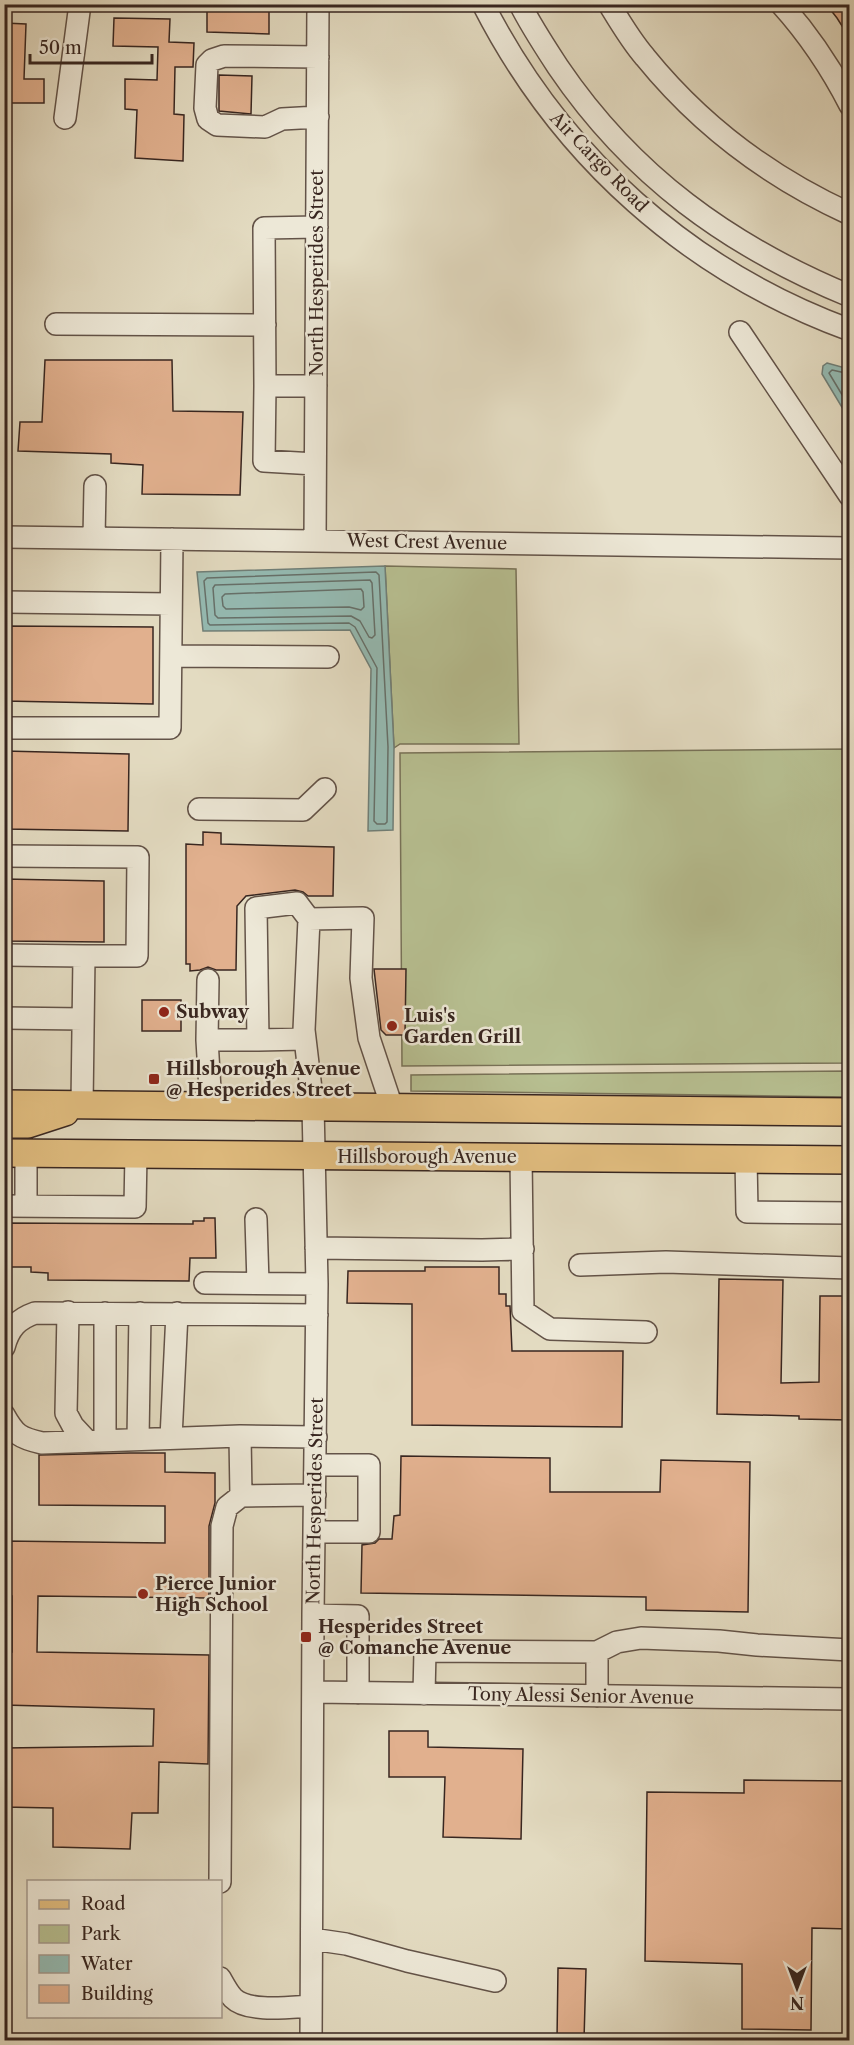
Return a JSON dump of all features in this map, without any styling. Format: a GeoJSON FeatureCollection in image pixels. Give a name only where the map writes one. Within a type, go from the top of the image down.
{"type":"FeatureCollection","features":[{"type":"Feature","properties":{"kind":"main road"},"geometry":{"type":"LineString","coordinates":[[4,1104],[849,1112]]}},
{"type":"Feature","properties":{"kind":"main road"},"geometry":{"type":"LineString","coordinates":[[4,1124],[28,1124],[82,1105]]}},
{"type":"Feature","properties":{"kind":"main road","name":"Hillsborough Avenue"},"geometry":{"type":"LineString","coordinates":[[15,1153],[849,1160]]}},
{"type":"Feature","properties":{"kind":"street"},"geometry":{"type":"LineString","coordinates":[[65,118],[80,4]]}},
{"type":"Feature","properties":{"kind":"street","name":"North Hesperides Street"},"geometry":{"type":"LineString","coordinates":[[315,541],[318,4]]}},
{"type":"Feature","properties":{"kind":"street","name":"Air Cargo Road"},"geometry":{"type":"LineString","coordinates":[[483,4],[501,39],[546,107],[567,134],[628,198],[675,236],[725,271],[778,300],[849,330]]}},
{"type":"Feature","properties":{"kind":"street","name":"Air Cargo Road"},"geometry":{"type":"LineString","coordinates":[[520,4],[547,50],[588,109],[650,175],[692,209],[745,244],[789,269],[849,296]]}},
{"type":"Feature","properties":{"kind":"street"},"geometry":{"type":"LineString","coordinates":[[609,4],[650,63],[670,87],[730,143],[810,196],[849,214]]}},
{"type":"Feature","properties":{"kind":"street"},"geometry":{"type":"LineString","coordinates":[[782,4],[806,32],[836,78],[849,105]]}},
{"type":"Feature","properties":{"kind":"street"},"geometry":{"type":"LineString","coordinates":[[318,57],[224,57],[212,60],[207,65],[205,108],[208,119],[217,125],[265,126],[282,120],[318,117]]}},
{"type":"Feature","properties":{"kind":"street"},"geometry":{"type":"LineString","coordinates":[[315,464],[264,461],[264,228],[317,226]]}},
{"type":"Feature","properties":{"kind":"street"},"geometry":{"type":"LineString","coordinates":[[56,324],[265,325]]}},
{"type":"Feature","properties":{"kind":"street"},"geometry":{"type":"LineString","coordinates":[[740,332],[849,496]]}},
{"type":"Feature","properties":{"kind":"street"},"geometry":{"type":"LineString","coordinates":[[265,386],[316,386]]}},
{"type":"Feature","properties":{"kind":"street"},"geometry":{"type":"LineString","coordinates":[[94,538],[95,486]]}},
{"type":"Feature","properties":{"kind":"street","name":"West Crest Avenue"},"geometry":{"type":"LineString","coordinates":[[4,537],[849,548]]}},
{"type":"Feature","properties":{"kind":"street"},"geometry":{"type":"LineString","coordinates":[[4,728],[170,728],[172,539]]}},
{"type":"Feature","properties":{"kind":"street"},"geometry":{"type":"LineString","coordinates":[[4,602],[171,604]]}},
{"type":"Feature","properties":{"kind":"street"},"geometry":{"type":"LineString","coordinates":[[171,656],[328,657]]}},
{"type":"Feature","properties":{"kind":"street"},"geometry":{"type":"LineString","coordinates":[[199,809],[303,810],[325,789]]}},
{"type":"Feature","properties":{"kind":"street"},"geometry":{"type":"LineString","coordinates":[[4,856],[138,857],[137,956],[4,955]]}},
{"type":"Feature","properties":{"kind":"street"},"geometry":{"type":"LineString","coordinates":[[258,1040],[256,908],[297,903],[309,919],[363,918],[361,978],[369,1038],[392,1107]]}},
{"type":"Feature","properties":{"kind":"street","name":"North Hesperides Street"},"geometry":{"type":"LineString","coordinates":[[309,919],[305,1039],[313,1106],[317,1284],[311,2040]]}},
{"type":"Feature","properties":{"kind":"street"},"geometry":{"type":"LineString","coordinates":[[82,1105],[84,956]]}},
{"type":"Feature","properties":{"kind":"street"},"geometry":{"type":"LineString","coordinates":[[208,980],[207,1040],[211,1106]]}},
{"type":"Feature","properties":{"kind":"street"},"geometry":{"type":"LineString","coordinates":[[4,1018],[83,1019]]}},
{"type":"Feature","properties":{"kind":"street"},"geometry":{"type":"LineString","coordinates":[[207,1040],[305,1039]]}},
{"type":"Feature","properties":{"kind":"street"},"geometry":{"type":"LineString","coordinates":[[15,1153],[15,1206],[135,1206],[136,1154]]}},
{"type":"Feature","properties":{"kind":"street"},"geometry":{"type":"LineString","coordinates":[[521,1157],[523,1311],[550,1329],[646,1332]]}},
{"type":"Feature","properties":{"kind":"street"},"geometry":{"type":"LineString","coordinates":[[746,1159],[747,1212],[849,1213]]}},
{"type":"Feature","properties":{"kind":"street"},"geometry":{"type":"LineString","coordinates":[[256,1219],[258,1283]]}},
{"type":"Feature","properties":{"kind":"street"},"geometry":{"type":"LineString","coordinates":[[316,1248],[523,1249]]}},
{"type":"Feature","properties":{"kind":"street"},"geometry":{"type":"LineString","coordinates":[[580,1265],[666,1263],[849,1268]]}},
{"type":"Feature","properties":{"kind":"street"},"geometry":{"type":"LineString","coordinates":[[205,1283],[317,1284]]}},
{"type":"Feature","properties":{"kind":"street"},"geometry":{"type":"LineString","coordinates":[[68,1312],[66,1413],[73,1426],[96,1441]]}},
{"type":"Feature","properties":{"kind":"street"},"geometry":{"type":"LineString","coordinates":[[96,1441],[105,1312]]}},
{"type":"Feature","properties":{"kind":"street"},"geometry":{"type":"LineString","coordinates":[[4,1347],[7,1335],[15,1324],[35,1313],[317,1315]]}},
{"type":"Feature","properties":{"kind":"street"},"geometry":{"type":"LineString","coordinates":[[138,1439],[140,1313]]}},
{"type":"Feature","properties":{"kind":"street"},"geometry":{"type":"LineString","coordinates":[[171,1438],[177,1313]]}},
{"type":"Feature","properties":{"kind":"street"},"geometry":{"type":"LineString","coordinates":[[4,1415],[13,1431],[25,1439],[42,1443],[240,1436],[316,1437]]}},
{"type":"Feature","properties":{"kind":"street"},"geometry":{"type":"LineString","coordinates":[[240,1436],[241,1496]]}},
{"type":"Feature","properties":{"kind":"street"},"geometry":{"type":"LineString","coordinates":[[315,1465],[369,1465],[369,1532],[315,1532]]}},
{"type":"Feature","properties":{"kind":"street"},"geometry":{"type":"LineString","coordinates":[[220,1880],[222,1526],[227,1508],[241,1496],[315,1495]]}},
{"type":"Feature","properties":{"kind":"street"},"geometry":{"type":"LineString","coordinates":[[313,1615],[358,1616],[357,1693]]}},
{"type":"Feature","properties":{"kind":"street"},"geometry":{"type":"LineString","coordinates":[[424,1694],[425,1651],[597,1652],[617,1642],[641,1638],[849,1650]]}},
{"type":"Feature","properties":{"kind":"street"},"geometry":{"type":"LineString","coordinates":[[597,1652],[597,1696]]}},
{"type":"Feature","properties":{"kind":"street","name":"Tony Alessi Senior Avenue"},"geometry":{"type":"LineString","coordinates":[[313,1692],[849,1699]]}},
{"type":"Feature","properties":{"kind":"street"},"geometry":{"type":"LineString","coordinates":[[312,1938],[495,1981]]}},
{"type":"Feature","properties":{"kind":"street"},"geometry":{"type":"LineString","coordinates":[[222,1981],[235,2000],[246,2004],[264,2008],[311,2006]]}},
{"type":"Feature","properties":{"kind":"green space"},"geometry":{"type":"Polygon","coordinates":[[[385,566],[516,569],[519,744],[400,744],[394,748],[385,566]]]}},
{"type":"Feature","properties":{"kind":"green space"},"geometry":{"type":"Polygon","coordinates":[[[849,749],[849,1063],[402,1066],[400,753],[849,749]]]}},
{"type":"Feature","properties":{"kind":"green space"},"geometry":{"type":"Polygon","coordinates":[[[849,1071],[849,1097],[411,1091],[411,1075],[849,1071]]]}},
{"type":"Feature","properties":{"kind":"water"},"geometry":{"type":"Polygon","coordinates":[[[827,363],[849,369],[849,419],[822,374],[823,366],[827,363]]]}},
{"type":"Feature","properties":{"kind":"water"},"geometry":{"type":"Polygon","coordinates":[[[385,566],[394,748],[393,830],[368,831],[371,669],[350,630],[203,631],[197,572],[385,566]]]}},
{"type":"Feature","properties":{"kind":"building"},"geometry":{"type":"Polygon","coordinates":[[[207,4],[269,4],[269,34],[207,32],[207,4]]]}},
{"type":"Feature","properties":{"kind":"building"},"geometry":{"type":"Polygon","coordinates":[[[826,4],[849,4],[849,37],[837,18],[826,4]]]}},
{"type":"Feature","properties":{"kind":"building"},"geometry":{"type":"Polygon","coordinates":[[[114,18],[170,19],[169,42],[194,43],[193,67],[175,67],[174,114],[184,115],[183,161],[135,158],[137,110],[125,109],[125,79],[157,80],[158,47],[113,46],[114,18]]]}},
{"type":"Feature","properties":{"kind":"building"},"geometry":{"type":"Polygon","coordinates":[[[4,23],[26,24],[24,79],[44,79],[44,103],[4,103],[4,23]]]}},
{"type":"Feature","properties":{"kind":"building"},"geometry":{"type":"Polygon","coordinates":[[[219,75],[252,76],[251,114],[219,111],[219,75]]]}},
{"type":"Feature","properties":{"kind":"building"},"geometry":{"type":"Polygon","coordinates":[[[45,360],[172,360],[173,411],[243,412],[240,495],[142,494],[143,465],[111,463],[111,454],[18,451],[20,422],[42,422],[45,360]]]}},
{"type":"Feature","properties":{"kind":"building"},"geometry":{"type":"Polygon","coordinates":[[[4,626],[153,627],[153,704],[4,701],[4,626]]]}},
{"type":"Feature","properties":{"kind":"building"},"geometry":{"type":"Polygon","coordinates":[[[4,751],[129,754],[128,831],[4,829],[4,751]]]}},
{"type":"Feature","properties":{"kind":"building"},"geometry":{"type":"Polygon","coordinates":[[[203,832],[221,833],[221,844],[334,847],[333,896],[308,896],[295,890],[246,896],[237,906],[236,970],[216,970],[208,967],[190,971],[190,964],[186,964],[186,844],[203,845],[203,832]]]}},
{"type":"Feature","properties":{"kind":"building"},"geometry":{"type":"Polygon","coordinates":[[[4,879],[104,881],[104,942],[4,941],[4,879]]]}},
{"type":"Feature","properties":{"kind":"building"},"geometry":{"type":"Polygon","coordinates":[[[374,969],[406,969],[405,1035],[386,1035],[381,1030],[374,969]]]}},
{"type":"Feature","properties":{"kind":"building"},"geometry":{"type":"Polygon","coordinates":[[[142,1000],[181,1000],[181,1031],[142,1031],[142,1000]]]}},
{"type":"Feature","properties":{"kind":"building"},"geometry":{"type":"Polygon","coordinates":[[[204,1218],[215,1218],[216,1258],[190,1258],[189,1281],[48,1280],[48,1273],[31,1272],[31,1267],[4,1267],[4,1223],[193,1224],[193,1221],[204,1221],[204,1218]]]}},
{"type":"Feature","properties":{"kind":"building"},"geometry":{"type":"Polygon","coordinates":[[[425,1267],[499,1267],[499,1294],[506,1294],[506,1306],[510,1306],[512,1351],[623,1351],[622,1427],[412,1425],[412,1304],[347,1303],[348,1271],[425,1271],[425,1267]]]}},
{"type":"Feature","properties":{"kind":"building"},"geometry":{"type":"Polygon","coordinates":[[[719,1279],[783,1280],[781,1383],[819,1382],[820,1296],[849,1296],[849,1420],[717,1414],[719,1279]]]}},
{"type":"Feature","properties":{"kind":"building"},"geometry":{"type":"Polygon","coordinates":[[[165,1453],[165,1472],[215,1473],[215,1503],[209,1526],[209,1598],[38,1596],[37,1652],[209,1655],[208,1764],[159,1762],[158,1813],[132,1813],[130,1849],[53,1847],[53,1808],[4,1807],[4,1748],[153,1746],[154,1709],[4,1705],[4,1652],[12,1652],[12,1596],[4,1595],[4,1541],[165,1543],[165,1506],[39,1505],[39,1455],[165,1453]]]}},
{"type":"Feature","properties":{"kind":"building"},"geometry":{"type":"Polygon","coordinates":[[[401,1456],[550,1458],[550,1492],[660,1492],[661,1460],[750,1462],[748,1612],[646,1610],[646,1597],[361,1593],[362,1545],[375,1543],[379,1539],[392,1539],[394,1516],[400,1515],[401,1456]]]}},
{"type":"Feature","properties":{"kind":"building"},"geometry":{"type":"Polygon","coordinates":[[[389,1731],[428,1731],[428,1747],[523,1749],[521,1839],[443,1837],[445,1777],[389,1777],[389,1731]]]}},
{"type":"Feature","properties":{"kind":"building"},"geometry":{"type":"Polygon","coordinates":[[[744,1780],[849,1781],[849,1929],[812,1928],[811,2030],[742,2029],[742,1964],[645,1961],[647,1792],[744,1793],[744,1780]]]}},
{"type":"Feature","properties":{"kind":"building"},"geometry":{"type":"Polygon","coordinates":[[[558,1968],[586,1969],[584,2040],[557,2040],[558,1968]]]}},
{"type":"Feature","properties":{"kind":"place","name":"Subway"},"geometry":{"type":"Point","coordinates":[164,1012]}},
{"type":"Feature","properties":{"kind":"place","name":"Luis's Garden Grill"},"geometry":{"type":"Point","coordinates":[392,1026]}},
{"type":"Feature","properties":{"kind":"place","name":"Hillsborough Avenue @ Hesperides Street"},"geometry":{"type":"Point","coordinates":[154,1079]}},
{"type":"Feature","properties":{"kind":"place","name":"Pierce Junior High School"},"geometry":{"type":"Point","coordinates":[143,1594]}},
{"type":"Feature","properties":{"kind":"place","name":"Hesperides Street @ Comanche Avenue"},"geometry":{"type":"Point","coordinates":[306,1637]}}]}
